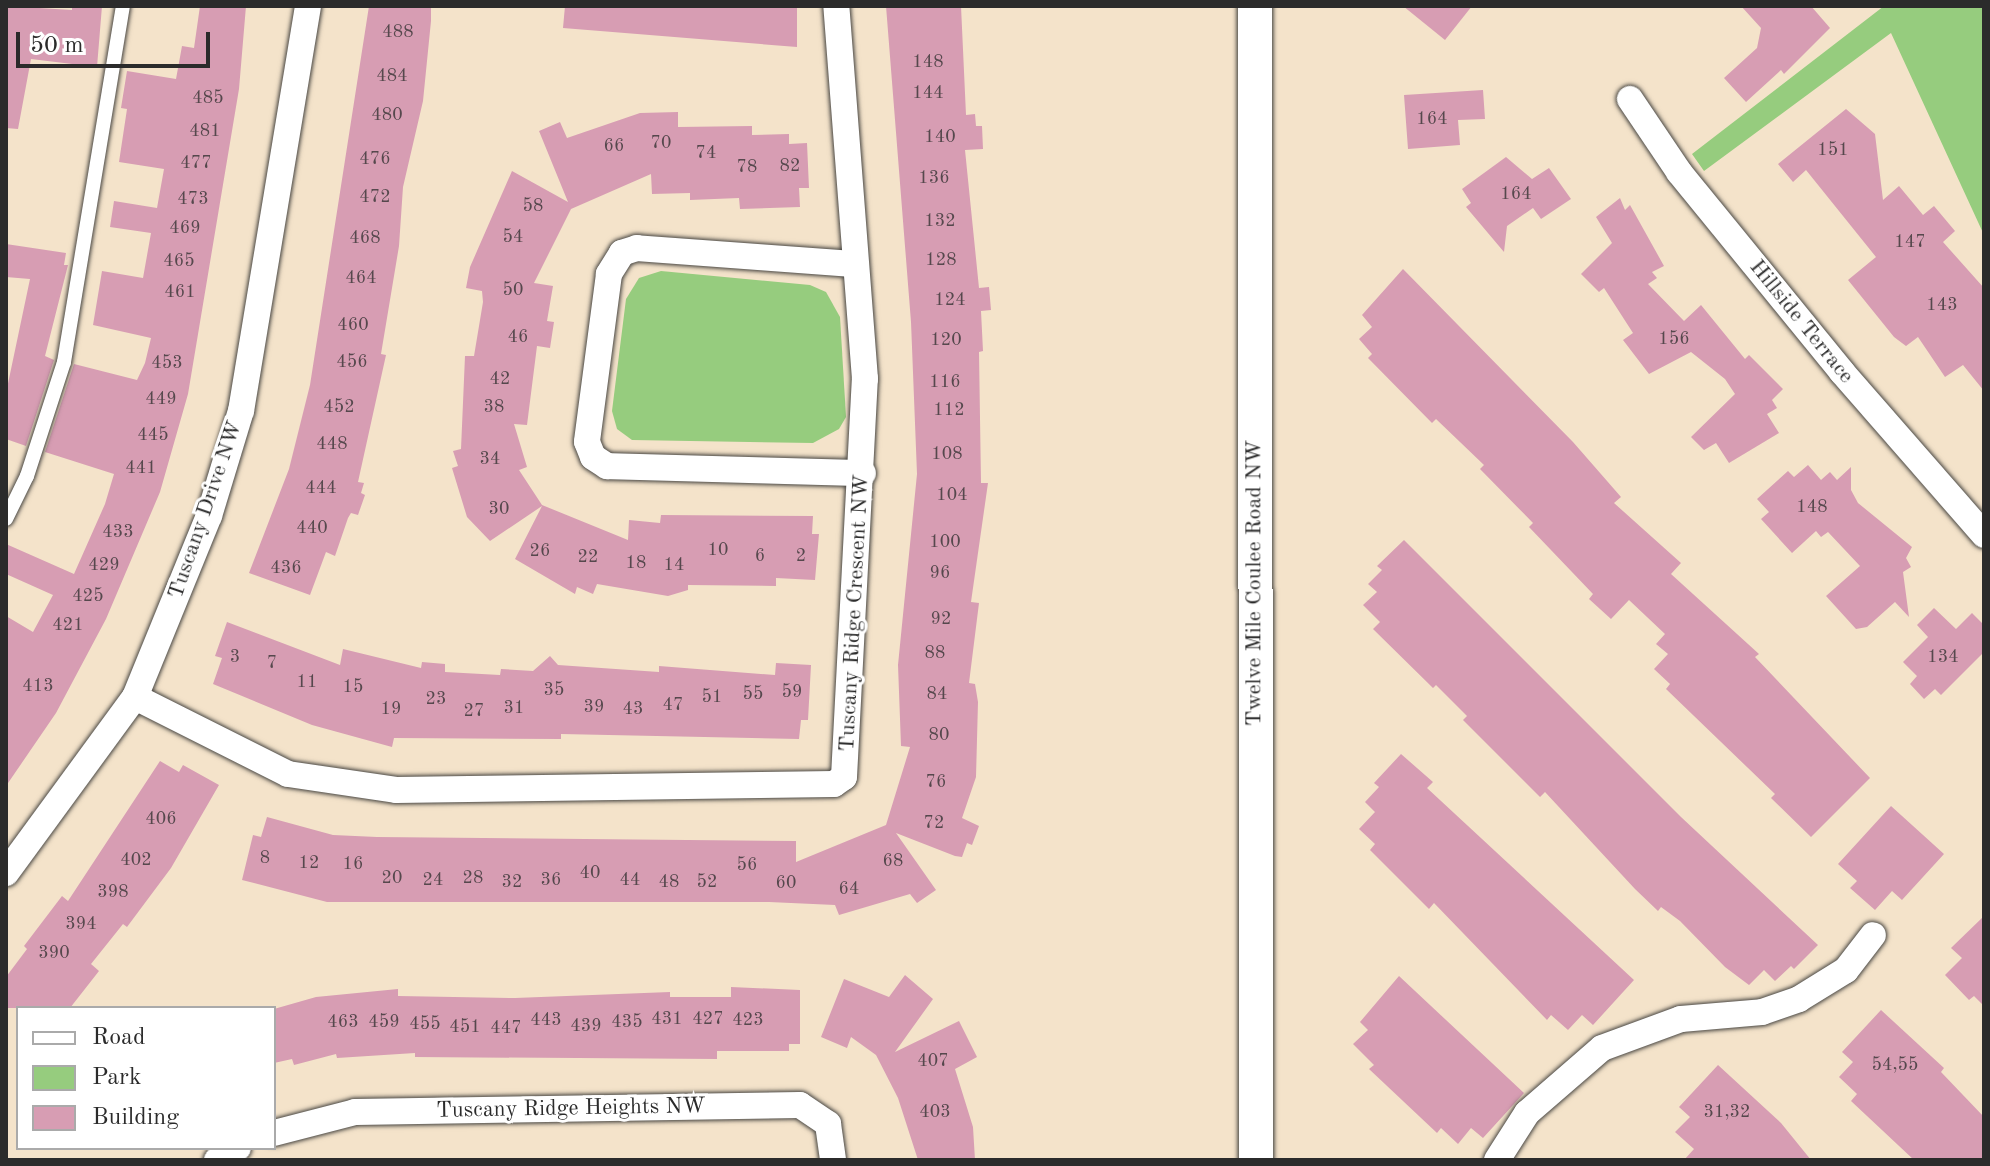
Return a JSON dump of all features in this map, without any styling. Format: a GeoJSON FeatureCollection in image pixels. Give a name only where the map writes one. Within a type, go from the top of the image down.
{"type":"FeatureCollection","features":[{"type":"Feature","properties":{"kind":"street","name":"Tuscany Drive NW"},"geometry":{"type":"LineString","coordinates":[[6,873],[135,697],[209,516],[241,411],[308,6]]}},
{"type":"Feature","properties":{"kind":"street","name":"Tuscany Ridge Crescent NW"},"geometry":{"type":"LineString","coordinates":[[135,697],[288,774],[396,790],[834,784],[844,777],[863,473],[865,379],[853,264],[836,6]]}},
{"type":"Feature","properties":{"kind":"street","name":"Twelve Mile Coulee Road NW"},"geometry":{"type":"LineString","coordinates":[[1255,6],[1256,1160]]}},
{"type":"Feature","properties":{"kind":"street"},"geometry":{"type":"LineString","coordinates":[[1257,178],[1277,6]]}},
{"type":"Feature","properties":{"kind":"street","name":"Hillside Terrace"},"geometry":{"type":"LineString","coordinates":[[1630,99],[1708,207],[1984,535]]}},
{"type":"Feature","properties":{"kind":"street"},"geometry":{"type":"LineString","coordinates":[[853,264],[637,248],[622,253],[609,274],[587,442],[593,457],[607,466],[863,473]]}},
{"type":"Feature","properties":{"kind":"street"},"geometry":{"type":"LineString","coordinates":[[1497,1160],[1527,1113],[1602,1048],[1681,1019],[1762,1012],[1799,999],[1846,970],[1873,935]]}},
{"type":"Feature","properties":{"kind":"street","name":"Tuscany Ridge Heights NW"},"geometry":{"type":"LineString","coordinates":[[276,1132],[355,1112],[800,1105],[828,1124],[833,1160]]}},
{"type":"Feature","properties":{"kind":"street"},"geometry":{"type":"LineString","coordinates":[[217,1160],[234,1150]]}},
{"type":"Feature","properties":{"kind":"lane"},"geometry":{"type":"LineString","coordinates":[[6,519],[27,476],[64,362],[123,6]]}},
{"type":"Feature","properties":{"kind":"green space"},"geometry":{"type":"Polygon","coordinates":[[[1884,6],[1984,6],[1984,235],[1891,33],[1704,171],[1692,154],[1884,6]]]}},
{"type":"Feature","properties":{"kind":"green space"},"geometry":{"type":"Polygon","coordinates":[[[661,271],[810,285],[826,292],[840,317],[846,417],[839,429],[813,443],[632,440],[617,429],[612,411],[626,299],[639,278],[661,271]]]}},
{"type":"Feature","properties":{"kind":"building"},"geometry":{"type":"Polygon","coordinates":[[[6,6],[72,10],[72,6],[102,6],[97,67],[31,59],[18,129],[6,128],[6,6]]]}},
{"type":"Feature","properties":{"kind":"building"},"geometry":{"type":"Polygon","coordinates":[[[200,6],[246,6],[239,89],[188,394],[160,492],[106,619],[56,713],[6,786],[6,616],[33,632],[53,595],[6,574],[6,544],[74,574],[105,504],[114,474],[45,452],[74,364],[137,380],[145,363],[151,338],[93,325],[102,271],[143,278],[151,233],[110,227],[114,201],[157,208],[164,169],[119,162],[127,109],[121,108],[127,71],[176,79],[182,46],[194,48],[200,6]]]}},
{"type":"Feature","properties":{"kind":"building"},"geometry":{"type":"Polygon","coordinates":[[[369,6],[431,6],[423,101],[403,187],[399,246],[381,354],[386,355],[358,482],[364,483],[361,493],[365,495],[358,515],[351,513],[348,518],[335,556],[326,552],[310,595],[249,573],[289,469],[310,385],[369,6]]]}},
{"type":"Feature","properties":{"kind":"building"},"geometry":{"type":"Polygon","coordinates":[[[565,6],[797,6],[797,47],[563,28],[565,6]]]}},
{"type":"Feature","properties":{"kind":"building"},"geometry":{"type":"Polygon","coordinates":[[[886,6],[961,6],[966,115],[975,114],[976,126],[982,126],[983,149],[965,150],[979,288],[989,287],[991,310],[981,311],[983,351],[979,352],[981,483],[988,483],[971,602],[979,603],[969,683],[975,684],[978,702],[976,777],[962,818],[979,826],[972,845],[967,843],[962,857],[955,856],[896,833],[936,890],[917,903],[910,894],[839,915],[835,905],[769,902],[327,902],[242,880],[253,835],[261,837],[267,817],[333,835],[377,837],[796,841],[796,862],[886,825],[910,747],[901,746],[898,665],[917,474],[911,322],[886,6]]]}},
{"type":"Feature","properties":{"kind":"building"},"geometry":{"type":"Polygon","coordinates":[[[1403,6],[1472,6],[1445,40],[1403,6]]]}},
{"type":"Feature","properties":{"kind":"building"},"geometry":{"type":"Polygon","coordinates":[[[1741,6],[1811,6],[1830,28],[1784,74],[1781,70],[1746,102],[1724,78],[1757,48],[1761,28],[1741,6]]]}},
{"type":"Feature","properties":{"kind":"building"},"geometry":{"type":"Polygon","coordinates":[[[1483,90],[1485,119],[1458,120],[1460,145],[1408,149],[1404,95],[1483,90]]]}},
{"type":"Feature","properties":{"kind":"building"},"geometry":{"type":"Polygon","coordinates":[[[1846,109],[1875,134],[1883,200],[1899,186],[1923,215],[1934,206],[1955,231],[1943,242],[1984,288],[1984,391],[1963,365],[1945,377],[1918,337],[1906,346],[1894,337],[1848,280],[1876,257],[1806,170],[1793,182],[1778,164],[1846,109]]]}},
{"type":"Feature","properties":{"kind":"building"},"geometry":{"type":"Polygon","coordinates":[[[678,112],[678,127],[752,126],[752,135],[789,134],[789,144],[807,143],[809,188],[799,188],[800,207],[740,209],[739,198],[690,200],[690,193],[652,194],[651,174],[571,209],[534,283],[553,286],[547,321],[554,322],[550,348],[537,346],[527,425],[514,424],[527,467],[519,470],[542,505],[628,540],[629,520],[660,523],[661,515],[813,516],[812,534],[819,534],[815,580],[776,578],[776,586],[688,585],[688,590],[668,596],[597,584],[593,594],[577,587],[575,594],[515,559],[542,506],[490,541],[467,517],[452,468],[458,466],[453,451],[461,449],[465,356],[474,356],[483,302],[482,291],[466,288],[470,267],[512,171],[568,202],[539,131],[560,122],[567,138],[640,113],[678,112]]]}},
{"type":"Feature","properties":{"kind":"building"},"geometry":{"type":"Polygon","coordinates":[[[1506,157],[1532,179],[1549,168],[1571,199],[1541,219],[1533,208],[1507,226],[1504,252],[1466,207],[1471,203],[1462,189],[1506,157]]]}},
{"type":"Feature","properties":{"kind":"building"},"geometry":{"type":"Polygon","coordinates":[[[1620,198],[1625,210],[1630,205],[1664,266],[1652,272],[1657,278],[1648,284],[1684,321],[1701,305],[1745,359],[1749,355],[1783,389],[1772,400],[1777,408],[1767,414],[1779,433],[1729,463],[1716,443],[1704,450],[1691,437],[1735,394],[1725,379],[1691,352],[1649,374],[1623,340],[1633,333],[1604,288],[1599,292],[1581,274],[1612,243],[1596,217],[1620,198]]]}},
{"type":"Feature","properties":{"kind":"building"},"geometry":{"type":"Polygon","coordinates":[[[6,244],[66,253],[64,265],[68,265],[45,356],[54,360],[26,446],[6,439],[6,393],[30,279],[6,277],[6,244]]]}},
{"type":"Feature","properties":{"kind":"building"},"geometry":{"type":"Polygon","coordinates":[[[1403,269],[1573,442],[1621,497],[1614,503],[1681,563],[1671,574],[1759,654],[1755,657],[1870,778],[1811,837],[1771,798],[1775,794],[1666,689],[1670,684],[1654,669],[1668,654],[1656,644],[1665,634],[1629,600],[1611,619],[1589,599],[1593,594],[1529,527],[1533,523],[1480,469],[1484,465],[1436,419],[1432,423],[1368,358],[1372,354],[1359,339],[1372,327],[1362,315],[1403,269]]]}},
{"type":"Feature","properties":{"kind":"building"},"geometry":{"type":"Polygon","coordinates":[[[1808,465],[1821,480],[1830,472],[1837,480],[1851,467],[1851,490],[1858,503],[1912,547],[1906,558],[1911,567],[1903,572],[1909,617],[1895,602],[1867,627],[1856,629],[1826,596],[1860,566],[1828,532],[1821,537],[1816,531],[1792,553],[1761,519],[1769,512],[1757,499],[1788,471],[1794,477],[1808,465]]]}},
{"type":"Feature","properties":{"kind":"building"},"geometry":{"type":"Polygon","coordinates":[[[1404,540],[1681,817],[1818,945],[1794,969],[1791,966],[1775,981],[1764,970],[1749,985],[1725,967],[1680,921],[1661,907],[1658,911],[1635,889],[1545,792],[1540,797],[1463,720],[1467,716],[1436,685],[1433,688],[1373,629],[1380,622],[1363,605],[1377,592],[1368,584],[1382,570],[1377,566],[1404,540]]]}},
{"type":"Feature","properties":{"kind":"building"},"geometry":{"type":"Polygon","coordinates":[[[1934,608],[1956,629],[1972,613],[1984,625],[1984,652],[1941,695],[1935,689],[1924,699],[1910,684],[1917,676],[1903,662],[1928,637],[1917,625],[1934,608]]]}},
{"type":"Feature","properties":{"kind":"building"},"geometry":{"type":"Polygon","coordinates":[[[227,622],[340,665],[343,649],[421,668],[422,662],[445,664],[445,672],[500,675],[501,669],[533,671],[550,656],[558,665],[659,672],[659,666],[775,675],[776,663],[811,665],[808,720],[801,720],[799,739],[561,734],[561,739],[394,738],[392,747],[312,725],[213,684],[222,658],[215,656],[227,622]]]}},
{"type":"Feature","properties":{"kind":"building"},"geometry":{"type":"Polygon","coordinates":[[[1401,754],[1433,782],[1427,788],[1634,980],[1593,1025],[1582,1015],[1568,1030],[1551,1015],[1547,1020],[1434,903],[1429,909],[1370,850],[1375,844],[1359,829],[1375,812],[1365,802],[1379,787],[1374,783],[1401,754]]]}},
{"type":"Feature","properties":{"kind":"building"},"geometry":{"type":"Polygon","coordinates":[[[160,761],[179,772],[183,765],[219,785],[171,868],[127,927],[123,924],[91,964],[99,971],[72,1006],[6,1008],[6,977],[27,949],[24,946],[62,896],[68,901],[160,761]]]}},
{"type":"Feature","properties":{"kind":"building"},"geometry":{"type":"Polygon","coordinates":[[[1891,806],[1944,854],[1902,900],[1892,891],[1875,910],[1850,888],[1857,881],[1838,864],[1891,806]]]}},
{"type":"Feature","properties":{"kind":"building"},"geometry":{"type":"Polygon","coordinates":[[[1984,916],[1984,1006],[1974,996],[1969,1000],[1945,975],[1962,958],[1951,948],[1984,916]]]}},
{"type":"Feature","properties":{"kind":"building"},"geometry":{"type":"Polygon","coordinates":[[[905,975],[933,999],[895,1052],[959,1021],[977,1057],[955,1069],[973,1127],[975,1160],[918,1160],[898,1098],[876,1055],[851,1037],[847,1048],[821,1037],[844,979],[889,997],[905,975]]]}},
{"type":"Feature","properties":{"kind":"building"},"geometry":{"type":"Polygon","coordinates":[[[1399,976],[1524,1093],[1483,1138],[1471,1128],[1458,1144],[1441,1128],[1437,1133],[1369,1069],[1374,1065],[1353,1044],[1368,1030],[1360,1022],[1399,976]]]}},
{"type":"Feature","properties":{"kind":"building"},"geometry":{"type":"Polygon","coordinates":[[[731,987],[800,990],[800,1044],[789,1044],[789,1051],[717,1051],[717,1059],[415,1057],[415,1053],[337,1058],[336,1054],[294,1065],[292,1059],[276,1063],[276,1008],[316,997],[398,989],[398,996],[515,998],[670,992],[670,997],[731,997],[731,987]]]}},
{"type":"Feature","properties":{"kind":"building"},"geometry":{"type":"Polygon","coordinates":[[[1881,1010],[1944,1068],[1941,1072],[1984,1117],[1984,1160],[1914,1160],[1851,1101],[1857,1094],[1839,1077],[1853,1062],[1842,1052],[1881,1010]]]}},
{"type":"Feature","properties":{"kind":"building"},"geometry":{"type":"Polygon","coordinates":[[[1718,1065],[1781,1123],[1811,1160],[1684,1160],[1694,1149],[1675,1132],[1690,1117],[1679,1107],[1718,1065]]]}}]}
